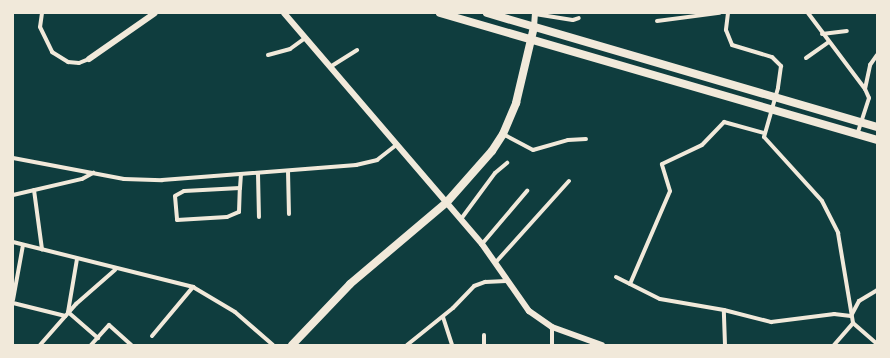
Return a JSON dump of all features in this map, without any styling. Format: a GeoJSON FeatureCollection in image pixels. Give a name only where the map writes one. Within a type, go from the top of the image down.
{"type":"FeatureCollection","features":[{"type":"Feature","properties":{"kind":"main road"},"geometry":{"type":"LineString","coordinates":[[440,13],[532,41],[877,140]]}},
{"type":"Feature","properties":{"kind":"main road"},"geometry":{"type":"LineString","coordinates":[[487,13],[877,127]]}},
{"type":"Feature","properties":{"kind":"main road"},"geometry":{"type":"LineString","coordinates":[[292,345],[350,284],[447,202],[492,151],[503,134],[516,103],[532,41],[534,27]]}},
{"type":"Feature","properties":{"kind":"street"},"geometry":{"type":"LineString","coordinates":[[42,13],[40,27],[52,52],[68,62],[79,63],[90,59],[155,13]]}},
{"type":"Feature","properties":{"kind":"street"},"geometry":{"type":"LineString","coordinates":[[284,13],[482,244],[496,262],[506,281],[529,311],[552,326],[602,345]]}},
{"type":"Feature","properties":{"kind":"street"},"geometry":{"type":"LineString","coordinates":[[534,27],[535,13],[573,20],[579,18]]}},
{"type":"Feature","properties":{"kind":"street"},"geometry":{"type":"LineString","coordinates":[[657,21],[719,13]]}},
{"type":"Feature","properties":{"kind":"street"},"geometry":{"type":"LineString","coordinates":[[728,13],[726,30],[732,45],[772,57],[780,63],[782,68],[778,88],[764,133],[766,142],[822,201],[838,232],[852,323],[877,344]]}},
{"type":"Feature","properties":{"kind":"street"},"geometry":{"type":"LineString","coordinates":[[808,13],[822,34],[865,89],[869,98],[857,135]]}},
{"type":"Feature","properties":{"kind":"street"},"geometry":{"type":"LineString","coordinates":[[822,34],[847,31]]}},
{"type":"Feature","properties":{"kind":"street"},"geometry":{"type":"LineString","coordinates":[[268,55],[290,48],[305,38]]}},
{"type":"Feature","properties":{"kind":"street"},"geometry":{"type":"LineString","coordinates":[[806,58],[829,42]]}},
{"type":"Feature","properties":{"kind":"street"},"geometry":{"type":"LineString","coordinates":[[330,68],[357,50]]}},
{"type":"Feature","properties":{"kind":"street"},"geometry":{"type":"LineString","coordinates":[[865,89],[870,65],[877,55]]}},
{"type":"Feature","properties":{"kind":"street"},"geometry":{"type":"LineString","coordinates":[[630,284],[670,191],[662,164],[702,145],[724,122],[764,133]]}},
{"type":"Feature","properties":{"kind":"street"},"geometry":{"type":"LineString","coordinates":[[503,134],[533,150],[568,140],[586,139]]}},
{"type":"Feature","properties":{"kind":"street"},"geometry":{"type":"LineString","coordinates":[[13,158],[124,179],[162,180],[258,174],[356,165],[377,160],[396,145]]}},
{"type":"Feature","properties":{"kind":"street"},"geometry":{"type":"LineString","coordinates":[[461,219],[495,173],[507,163]]}},
{"type":"Feature","properties":{"kind":"street"},"geometry":{"type":"LineString","coordinates":[[288,171],[289,214]]}},
{"type":"Feature","properties":{"kind":"street"},"geometry":{"type":"LineString","coordinates":[[13,195],[82,179],[93,173]]}},
{"type":"Feature","properties":{"kind":"street"},"geometry":{"type":"LineString","coordinates":[[258,174],[259,217]]}},
{"type":"Feature","properties":{"kind":"street"},"geometry":{"type":"LineString","coordinates":[[240,175],[240,188],[239,212],[227,217],[177,220],[176,196],[184,191],[240,188]]}},
{"type":"Feature","properties":{"kind":"street"},"geometry":{"type":"LineString","coordinates":[[496,262],[569,181]]}},
{"type":"Feature","properties":{"kind":"street"},"geometry":{"type":"LineString","coordinates":[[34,190],[42,249]]}},
{"type":"Feature","properties":{"kind":"street"},"geometry":{"type":"LineString","coordinates":[[482,244],[527,191]]}},
{"type":"Feature","properties":{"kind":"street"},"geometry":{"type":"LineString","coordinates":[[13,242],[115,270],[193,287],[235,312],[273,345]]}},
{"type":"Feature","properties":{"kind":"street"},"geometry":{"type":"LineString","coordinates":[[13,300],[23,245]]}},
{"type":"Feature","properties":{"kind":"street"},"geometry":{"type":"LineString","coordinates":[[68,312],[77,259]]}},
{"type":"Feature","properties":{"kind":"street"},"geometry":{"type":"LineString","coordinates":[[40,345],[68,312],[115,270]]}},
{"type":"Feature","properties":{"kind":"street"},"geometry":{"type":"LineString","coordinates":[[616,277],[676,304],[724,310],[771,322],[834,314],[851,316]]}},
{"type":"Feature","properties":{"kind":"street"},"geometry":{"type":"LineString","coordinates":[[407,345],[443,317],[478,284],[506,281]]}},
{"type":"Feature","properties":{"kind":"street"},"geometry":{"type":"LineString","coordinates":[[152,336],[193,287]]}},
{"type":"Feature","properties":{"kind":"street"},"geometry":{"type":"LineString","coordinates":[[851,316],[859,301],[877,290]]}},
{"type":"Feature","properties":{"kind":"street"},"geometry":{"type":"LineString","coordinates":[[13,303],[65,316]]}},
{"type":"Feature","properties":{"kind":"street"},"geometry":{"type":"LineString","coordinates":[[724,310],[725,345]]}},
{"type":"Feature","properties":{"kind":"street"},"geometry":{"type":"LineString","coordinates":[[68,312],[98,338]]}},
{"type":"Feature","properties":{"kind":"street"},"geometry":{"type":"LineString","coordinates":[[443,317],[452,345]]}},
{"type":"Feature","properties":{"kind":"street"},"geometry":{"type":"LineString","coordinates":[[834,345],[852,323]]}},
{"type":"Feature","properties":{"kind":"street"},"geometry":{"type":"LineString","coordinates":[[91,345],[109,325],[131,345]]}},
{"type":"Feature","properties":{"kind":"street"},"geometry":{"type":"LineString","coordinates":[[552,326],[552,345]]}},
{"type":"Feature","properties":{"kind":"street"},"geometry":{"type":"LineString","coordinates":[[484,335],[484,345]]}}]}
